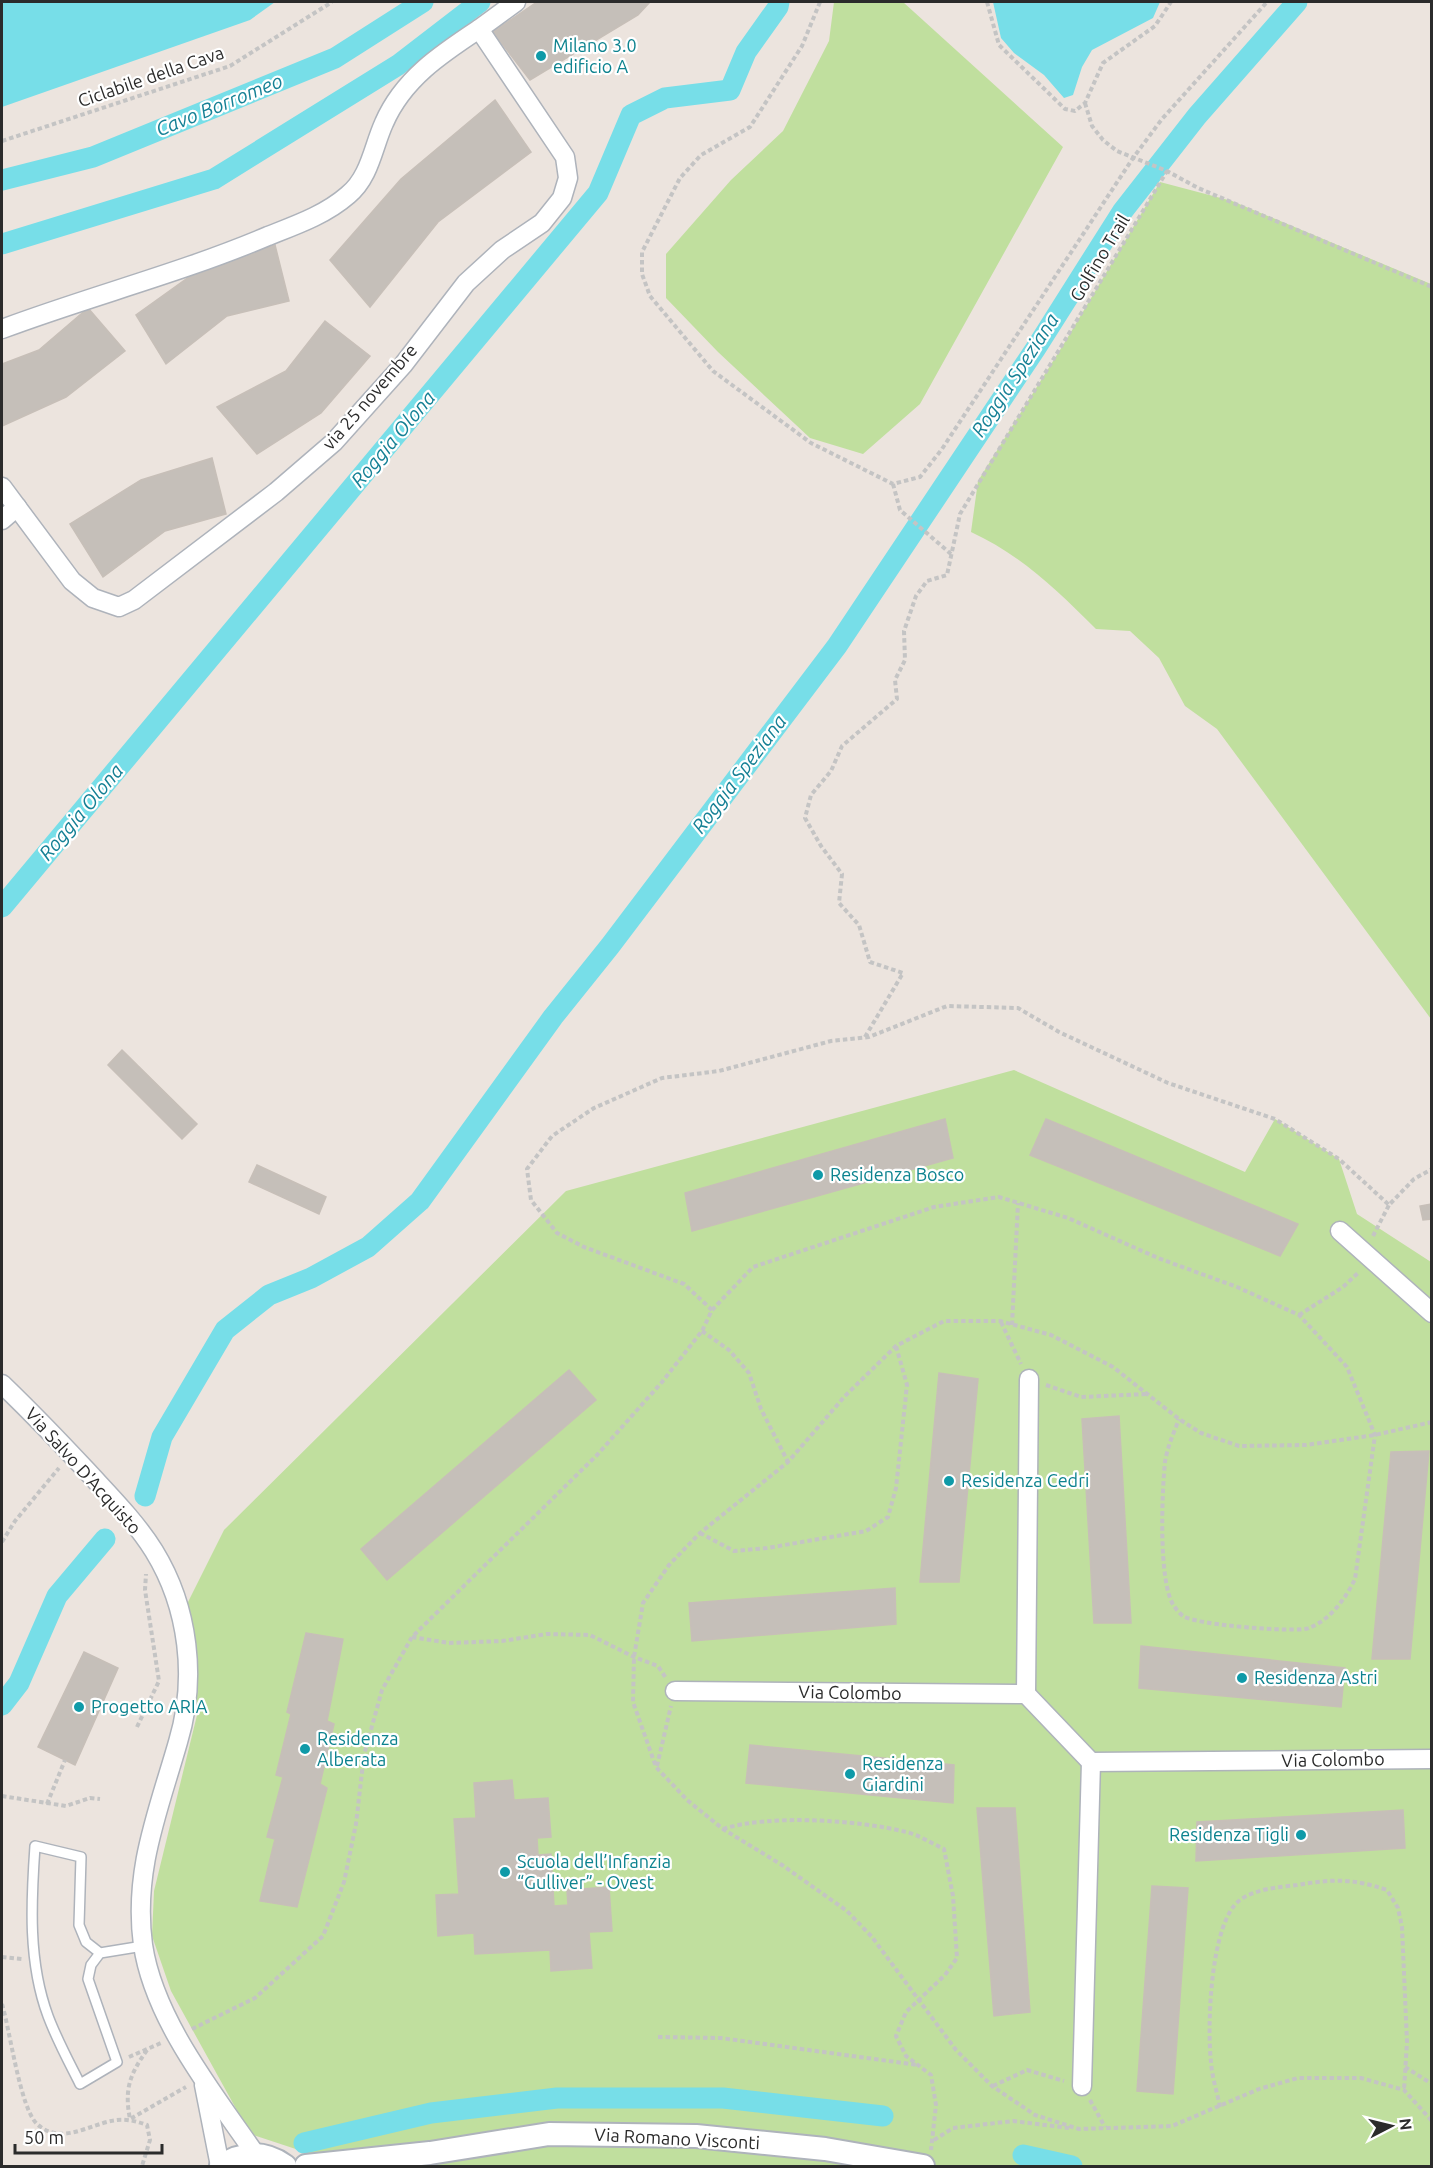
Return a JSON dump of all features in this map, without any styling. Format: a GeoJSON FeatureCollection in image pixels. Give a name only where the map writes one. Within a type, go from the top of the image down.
{"type":"FeatureCollection","features":[{"type":"Feature","properties":{"kind":"street"},"geometry":{"type":"LineString","coordinates":[[2,329],[228,253],[326,212],[350,194],[363,179],[384,122],[401,91],[433,60],[516,2]]}},
{"type":"Feature","properties":{"kind":"street","name":"via 25 novembre"},"geometry":{"type":"LineString","coordinates":[[2,487],[72,581],[93,598],[119,607],[148,589],[276,492],[334,442],[403,365],[466,283],[502,250],[542,223],[562,198],[568,178],[565,157],[479,29]]}},
{"type":"Feature","properties":{"kind":"street"},"geometry":{"type":"LineString","coordinates":[[2,520],[17,507]]}},
{"type":"Feature","properties":{"kind":"street"},"geometry":{"type":"LineString","coordinates":[[1340,1231],[1431,1313]]}},
{"type":"Feature","properties":{"kind":"street"},"geometry":{"type":"LineString","coordinates":[[1029,1379],[1026,1694],[1091,1762],[1082,2086]]}},
{"type":"Feature","properties":{"kind":"street","name":"Via Salvo D'Acquisto"},"geometry":{"type":"LineString","coordinates":[[2,1384],[121,1508],[154,1551],[175,1594],[189,1663],[185,1720],[148,1838],[140,1883],[143,1946],[164,2009],[178,2036],[203,2078],[256,2154]]}},
{"type":"Feature","properties":{"kind":"street","name":"Via Colombo"},"geometry":{"type":"LineString","coordinates":[[675,1691],[1026,1694]]}},
{"type":"Feature","properties":{"kind":"street","name":"Via Colombo"},"geometry":{"type":"LineString","coordinates":[[1091,1762],[1431,1759]]}},
{"type":"Feature","properties":{"kind":"street","name":"Via Salvo D'Acquisto"},"geometry":{"type":"LineString","coordinates":[[203,2078],[220,2166]]}},
{"type":"Feature","properties":{"kind":"street","name":"Via Romano Visconti"},"geometry":{"type":"LineString","coordinates":[[306,2166],[430,2153],[549,2134],[696,2136],[825,2149],[923,2166]]}},
{"type":"Feature","properties":{"kind":"street","name":"Via Romano Visconti"},"geometry":{"type":"LineString","coordinates":[[389,2166],[430,2153]]}},
{"type":"Feature","properties":{"kind":"street"},"geometry":{"type":"LineString","coordinates":[[220,2166],[231,2159],[256,2154],[285,2166]]}},
{"type":"Feature","properties":{"kind":"lane"},"geometry":{"type":"LineString","coordinates":[[100,1953],[86,1941],[80,1925],[81,1857],[35,1846],[31,1902],[35,1960],[48,2016],[80,2084],[117,2062],[88,1979],[91,1965],[100,1953],[143,1946]]}},
{"type":"Feature","properties":{"kind":"path","name":"Ciclabile della Cava"},"geometry":{"type":"LineString","coordinates":[[2,141],[230,66],[332,2]]}},
{"type":"Feature","properties":{"kind":"path"},"geometry":{"type":"LineString","coordinates":[[820,2],[802,46],[750,127],[701,155],[680,178],[642,252],[642,274],[650,296],[712,371],[811,443],[893,484],[920,477],[942,448],[1162,119],[1267,2]]}},
{"type":"Feature","properties":{"kind":"path"},"geometry":{"type":"LineString","coordinates":[[987,2],[999,45],[1065,109],[1075,111],[1085,103],[1103,63],[1155,26],[1171,2]]}},
{"type":"Feature","properties":{"kind":"path"},"geometry":{"type":"LineString","coordinates":[[1085,103],[1092,126],[1102,140],[1117,151],[1431,287]]}},
{"type":"Feature","properties":{"kind":"path","name":"Golfino Trail"},"geometry":{"type":"LineString","coordinates":[[869,1037],[864,1037],[903,974],[870,962],[859,925],[839,903],[842,874],[805,818],[811,795],[831,771],[842,746],[897,699],[895,680],[905,660],[904,631],[916,596],[927,581],[947,575],[960,514],[1167,171]]}},
{"type":"Feature","properties":{"kind":"path"},"geometry":{"type":"LineString","coordinates":[[893,484],[900,510],[951,554]]}},
{"type":"Feature","properties":{"kind":"path"},"geometry":{"type":"LineString","coordinates":[[712,1310],[684,1284],[584,1246],[557,1233],[531,1200],[527,1168],[552,1136],[560,1130],[594,1108],[662,1078],[719,1071],[831,1041],[869,1037],[947,1006],[1018,1008],[1059,1032],[1168,1083],[1275,1119],[1339,1159],[1389,1205]]}},
{"type":"Feature","properties":{"kind":"path"},"geometry":{"type":"LineString","coordinates":[[1299,1315],[1343,1287],[1369,1255],[1389,1205],[1414,1179],[1431,1169]]}},
{"type":"Feature","properties":{"kind":"path"},"geometry":{"type":"LineString","coordinates":[[117,2062],[178,2036],[255,1998],[323,1936],[344,1882],[356,1824],[364,1755],[382,1690],[412,1637],[598,1454],[662,1382],[702,1331],[712,1310],[753,1268],[934,1207],[999,1197],[1068,1218],[1158,1258],[1237,1287],[1299,1315],[1347,1367],[1375,1435],[1355,1579],[1348,1594],[1328,1616],[1308,1629],[1247,1628],[1184,1617],[1173,1605],[1168,1592],[1162,1532],[1166,1460],[1179,1419]]}},
{"type":"Feature","properties":{"kind":"path"},"geometry":{"type":"LineString","coordinates":[[1012,1325],[1018,1203]]}},
{"type":"Feature","properties":{"kind":"path"},"geometry":{"type":"LineString","coordinates":[[1079,2129],[1035,2115],[992,2086],[956,2050],[872,1937],[847,1911],[782,1865],[723,1829],[687,1800],[656,1767],[633,1702],[634,1657],[643,1603],[669,1565],[700,1533],[788,1462],[845,1396],[896,1346],[944,1321],[1000,1321],[1051,1335],[1113,1367],[1179,1419],[1201,1433],[1239,1446],[1306,1445],[1375,1435],[1431,1422]]}},
{"type":"Feature","properties":{"kind":"path"},"geometry":{"type":"LineString","coordinates":[[1000,1321],[1029,1379],[1081,1396],[1148,1394]]}},
{"type":"Feature","properties":{"kind":"path"},"geometry":{"type":"LineString","coordinates":[[702,1331],[729,1350],[749,1373],[761,1409],[788,1462]]}},
{"type":"Feature","properties":{"kind":"path"},"geometry":{"type":"LineString","coordinates":[[700,1533],[734,1551],[767,1548],[866,1531],[888,1517],[896,1488],[908,1385],[896,1346]]}},
{"type":"Feature","properties":{"kind":"path"},"geometry":{"type":"LineString","coordinates":[[2,1542],[15,1521],[71,1454]]}},
{"type":"Feature","properties":{"kind":"path"},"geometry":{"type":"LineString","coordinates":[[137,1726],[159,1681],[145,1590],[146,1574],[142,1567]]}},
{"type":"Feature","properties":{"kind":"path"},"geometry":{"type":"LineString","coordinates":[[412,1637],[449,1643],[502,1641],[547,1634],[591,1635],[634,1657]]}},
{"type":"Feature","properties":{"kind":"path"},"geometry":{"type":"LineString","coordinates":[[47,1804],[65,1760]]}},
{"type":"Feature","properties":{"kind":"path"},"geometry":{"type":"LineString","coordinates":[[2,1796],[66,1806],[90,1798],[100,1799]]}},
{"type":"Feature","properties":{"kind":"path"},"geometry":{"type":"LineString","coordinates":[[723,1829],[742,1822],[869,1824],[908,1832],[944,1849],[953,1896],[957,1958],[945,1975],[906,2012],[896,2036],[906,2056],[931,2075],[936,2105],[933,2141],[953,2128],[1013,2121],[1079,2129],[1172,2126],[1258,2089],[1298,2078],[1361,2078],[1404,2091],[1431,2121]]}},
{"type":"Feature","properties":{"kind":"path"},"geometry":{"type":"LineString","coordinates":[[1220,2107],[1210,2063],[1209,2022],[1213,1970],[1225,1919],[1240,1900],[1269,1888],[1337,1879],[1387,1890],[1398,1908],[1402,1928],[1407,2042],[1404,2091]]}},
{"type":"Feature","properties":{"kind":"path"},"geometry":{"type":"LineString","coordinates":[[2,1957],[35,1960]]}},
{"type":"Feature","properties":{"kind":"path"},"geometry":{"type":"LineString","coordinates":[[2,2004],[23,2095],[36,2123],[51,2133],[64,2135],[106,2120],[130,2119],[147,2125],[150,2140],[142,2166]]}},
{"type":"Feature","properties":{"kind":"path"},"geometry":{"type":"LineString","coordinates":[[658,2037],[721,2038],[918,2065]]}},
{"type":"Feature","properties":{"kind":"path"},"geometry":{"type":"LineString","coordinates":[[130,2119],[126,2100],[133,2071],[148,2049]]}},
{"type":"Feature","properties":{"kind":"path"},"geometry":{"type":"LineString","coordinates":[[1404,2067],[1431,2084]]}},
{"type":"Feature","properties":{"kind":"path"},"geometry":{"type":"LineString","coordinates":[[992,2086],[1027,2070],[1082,2086],[1105,2127]]}},
{"type":"Feature","properties":{"kind":"path"},"geometry":{"type":"LineString","coordinates":[[130,2119],[203,2078]]}},
{"type":"Feature","properties":{"kind":"green space"},"geometry":{"type":"Polygon","coordinates":[[[834,2],[903,2],[1063,147],[920,404],[863,454],[810,438],[718,352],[666,298],[666,254],[731,180],[783,131],[829,41],[834,2]]]}},
{"type":"Feature","properties":{"kind":"green space"},"geometry":{"type":"Polygon","coordinates":[[[1160,182],[1232,201],[1431,284],[1431,1019],[1217,729],[1185,706],[1159,658],[1130,631],[1096,629],[1038,574],[1006,551],[971,532],[978,481],[1065,342],[1160,182]]]}},
{"type":"Feature","properties":{"kind":"green space"},"geometry":{"type":"Polygon","coordinates":[[[1014,1070],[1245,1172],[1275,1119],[1339,1159],[1357,1214],[1431,1262],[1431,2166],[323,2166],[320,2157],[250,2134],[171,1991],[152,1936],[154,1891],[198,1711],[187,1604],[224,1530],[566,1191],[1014,1070]]]}},
{"type":"Feature","properties":{"kind":"water"},"geometry":{"type":"Polygon","coordinates":[[[2,2],[275,2],[250,20],[2,107],[2,2]]]}},
{"type":"Feature","properties":{"kind":"water"},"geometry":{"type":"Polygon","coordinates":[[[993,2],[1160,2],[1153,18],[1092,50],[1082,67],[1073,95],[1064,98],[1044,75],[1014,53],[1001,38],[993,2]]]}},
{"type":"Feature","properties":{"kind":"building","name":"Milano 3.0 edificio A"},"geometry":{"type":"Polygon","coordinates":[[[537,2],[650,2],[638,15],[530,80],[493,32],[537,2]]]}},
{"type":"Feature","properties":{"kind":"building"},"geometry":{"type":"Polygon","coordinates":[[[495,100],[531,152],[438,222],[370,307],[330,260],[401,179],[495,100]]]}},
{"type":"Feature","properties":{"kind":"building"},"geometry":{"type":"Polygon","coordinates":[[[275,245],[289,301],[227,316],[166,364],[136,315],[203,267],[275,245]]]}},
{"type":"Feature","properties":{"kind":"building"},"geometry":{"type":"Polygon","coordinates":[[[88,308],[125,351],[66,397],[2,426],[2,364],[39,350],[88,308]]]}},
{"type":"Feature","properties":{"kind":"building"},"geometry":{"type":"Polygon","coordinates":[[[325,321],[370,356],[321,413],[257,454],[217,407],[286,371],[325,321]]]}},
{"type":"Feature","properties":{"kind":"building"},"geometry":{"type":"Polygon","coordinates":[[[212,458],[226,514],[165,531],[103,577],[70,524],[141,480],[212,458]]]}},
{"type":"Feature","properties":{"kind":"building"},"geometry":{"type":"Polygon","coordinates":[[[122,1050],[197,1124],[182,1139],[108,1065],[122,1050]]]}},
{"type":"Feature","properties":{"kind":"building","name":"Residenza Bosco"},"geometry":{"type":"Polygon","coordinates":[[[945,1119],[953,1158],[692,1231],[685,1193],[945,1119]]]}},
{"type":"Feature","properties":{"kind":"building"},"geometry":{"type":"Polygon","coordinates":[[[1046,1119],[1298,1224],[1280,1256],[1030,1155],[1046,1119]]]}},
{"type":"Feature","properties":{"kind":"building"},"geometry":{"type":"Polygon","coordinates":[[[257,1165],[326,1197],[319,1214],[249,1182],[257,1165]]]}},
{"type":"Feature","properties":{"kind":"building"},"geometry":{"type":"Polygon","coordinates":[[[1432,1204],[1432,1219],[1423,1220],[1420,1206],[1432,1204]]]}},
{"type":"Feature","properties":{"kind":"building"},"geometry":{"type":"Polygon","coordinates":[[[569,1370],[596,1400],[387,1580],[361,1549],[569,1370]]]}},
{"type":"Feature","properties":{"kind":"building","name":"Residenza Cedri"},"geometry":{"type":"Polygon","coordinates":[[[939,1373],[978,1379],[959,1582],[920,1582],[939,1373]]]}},
{"type":"Feature","properties":{"kind":"building"},"geometry":{"type":"Polygon","coordinates":[[[1119,1416],[1131,1623],[1094,1623],[1082,1419],[1119,1416]]]}},
{"type":"Feature","properties":{"kind":"building","name":"Residenza Astri"},"geometry":{"type":"Polygon","coordinates":[[[1429,1451],[1410,1659],[1372,1659],[1391,1452],[1429,1451]]]}},
{"type":"Feature","properties":{"kind":"building"},"geometry":{"type":"Polygon","coordinates":[[[895,1588],[896,1624],[692,1641],[689,1603],[895,1588]]]}},
{"type":"Feature","properties":{"kind":"building","name":"Residenza Alberata"},"geometry":{"type":"Polygon","coordinates":[[[306,1633],[343,1639],[327,1721],[334,1724],[320,1784],[327,1788],[297,1907],[260,1901],[275,1839],[267,1837],[283,1777],[276,1775],[291,1714],[287,1712],[306,1633]]]}},
{"type":"Feature","properties":{"kind":"building","name":"Residenza Astri"},"geometry":{"type":"Polygon","coordinates":[[[1141,1646],[1345,1668],[1341,1707],[1139,1688],[1141,1646]]]}},
{"type":"Feature","properties":{"kind":"building","name":"Progetto ARIA"},"geometry":{"type":"Polygon","coordinates":[[[84,1652],[118,1668],[75,1765],[38,1747],[84,1652]]]}},
{"type":"Feature","properties":{"kind":"building","name":"Residenza Giardini"},"geometry":{"type":"Polygon","coordinates":[[[750,1745],[954,1765],[953,1803],[746,1783],[750,1745]]]}},
{"type":"Feature","properties":{"kind":"building","name":"Scuola dell’Infanzia “Gulliver” - Ovest"},"geometry":{"type":"Polygon","coordinates":[[[512,1780],[514,1800],[548,1798],[551,1837],[537,1838],[538,1855],[551,1854],[554,1906],[568,1905],[567,1890],[609,1887],[612,1931],[589,1932],[592,1968],[551,1971],[550,1950],[475,1954],[474,1933],[438,1936],[436,1895],[459,1894],[454,1819],[476,1818],[474,1783],[512,1780]]]}},
{"type":"Feature","properties":{"kind":"building","name":"Residenza Giardini"},"geometry":{"type":"Polygon","coordinates":[[[977,1808],[1015,1808],[1030,2012],[994,2016],[977,1808]]]}},
{"type":"Feature","properties":{"kind":"building","name":"Residenza Tigli"},"geometry":{"type":"Polygon","coordinates":[[[1403,1810],[1405,1848],[1196,1861],[1197,1822],[1403,1810]]]}},
{"type":"Feature","properties":{"kind":"building","name":"Residenza Tigli"},"geometry":{"type":"Polygon","coordinates":[[[1152,1886],[1188,1888],[1173,2094],[1137,2091],[1152,1886]]]}},
{"type":"Feature","properties":{"kind":"waterway","name":"Cavo Borromeo"},"geometry":{"type":"LineString","coordinates":[[2,180],[93,157],[335,58],[423,2]]}},
{"type":"Feature","properties":{"kind":"waterway"},"geometry":{"type":"LineString","coordinates":[[2,244],[214,179],[398,65],[480,2]]}},
{"type":"Feature","properties":{"kind":"waterway","name":"Roggia Olona"},"geometry":{"type":"LineString","coordinates":[[2,907],[598,193],[631,115],[665,98],[730,90],[746,52],[778,7],[779,2]]}},
{"type":"Feature","properties":{"kind":"waterway","name":"Roggia Speziana"},"geometry":{"type":"LineString","coordinates":[[145,1496],[162,1437],[225,1330],[269,1295],[311,1278],[368,1247],[420,1201],[553,1017],[610,946],[837,646],[1036,348],[1122,212],[1197,116],[1297,2]]}},
{"type":"Feature","properties":{"kind":"waterway","name":"Roggia Speziana"},"geometry":{"type":"LineString","coordinates":[[2,1705],[19,1683],[57,1596],[105,1539]]}},
{"type":"Feature","properties":{"kind":"waterway"},"geometry":{"type":"LineString","coordinates":[[304,2143],[431,2113],[557,2098],[723,2098],[883,2116]]}},
{"type":"Feature","properties":{"kind":"waterway"},"geometry":{"type":"LineString","coordinates":[[1023,2155],[1072,2166]]}},
{"type":"Feature","properties":{"kind":"place","name":"Milano 3.0 edificio A"},"geometry":{"type":"Point","coordinates":[541,56]}},
{"type":"Feature","properties":{"kind":"place","name":"Residenza Bosco"},"geometry":{"type":"Point","coordinates":[818,1175]}},
{"type":"Feature","properties":{"kind":"place","name":"Residenza Cedri"},"geometry":{"type":"Point","coordinates":[949,1481]}},
{"type":"Feature","properties":{"kind":"place","name":"Residenza Astri"},"geometry":{"type":"Point","coordinates":[1242,1678]}},
{"type":"Feature","properties":{"kind":"place","name":"Progetto ARIA"},"geometry":{"type":"Point","coordinates":[79,1707]}},
{"type":"Feature","properties":{"kind":"place","name":"Residenza Alberata"},"geometry":{"type":"Point","coordinates":[305,1749]}},
{"type":"Feature","properties":{"kind":"place","name":"Residenza Giardini"},"geometry":{"type":"Point","coordinates":[850,1774]}},
{"type":"Feature","properties":{"kind":"place","name":"Residenza Tigli"},"geometry":{"type":"Point","coordinates":[1301,1835]}},
{"type":"Feature","properties":{"kind":"place","name":"Scuola dell’Infanzia “Gulliver” - Ovest"},"geometry":{"type":"Point","coordinates":[505,1872]}}]}
